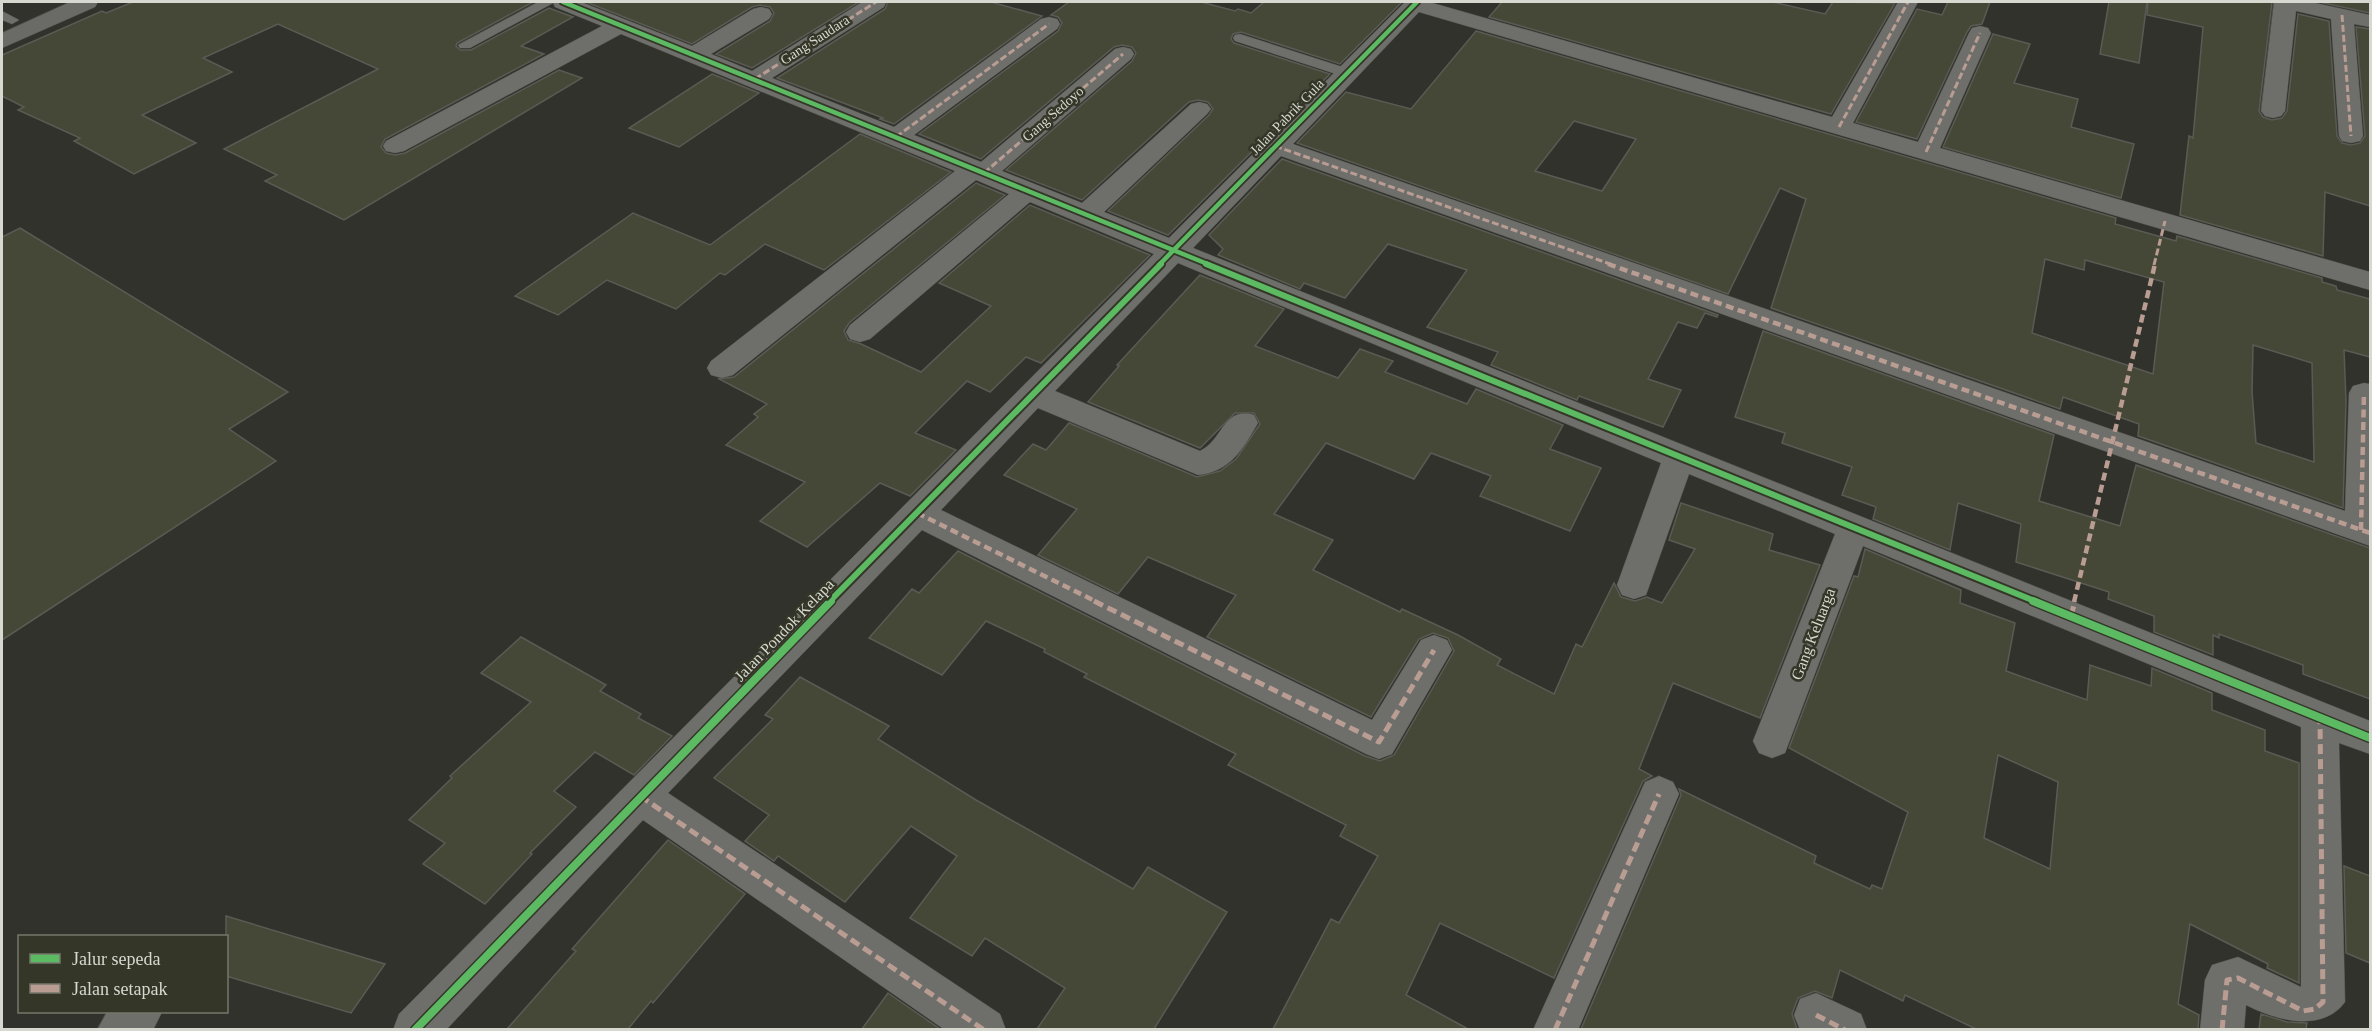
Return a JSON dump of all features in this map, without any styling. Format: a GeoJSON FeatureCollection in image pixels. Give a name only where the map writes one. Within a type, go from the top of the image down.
{"type":"FeatureCollection","features":[{"type":"Feature","properties":{"kind":"highway"},"geometry":{"type":"LineString","coordinates":[[5,20],[55,2]]}},
{"type":"Feature","properties":{"kind":"highway"},"geometry":{"type":"LineString","coordinates":[[2,41],[87,2]]}},
{"type":"Feature","properties":{"kind":"street","name":"Gang Saudara"},"geometry":{"type":"LineString","coordinates":[[754,80],[876,2]]}},
{"type":"Feature","properties":{"kind":"street"},"geometry":{"type":"LineString","coordinates":[[1839,127],[1908,2]]}},
{"type":"Feature","properties":{"kind":"street"},"geometry":{"type":"LineString","coordinates":[[2273,111],[2285,2],[2370,21]]}},
{"type":"Feature","properties":{"kind":"street"},"geometry":{"type":"LineString","coordinates":[[1416,3],[2370,280]]}},
{"type":"Feature","properties":{"kind":"street","name":"Jalan Pabrik Gula"},"geometry":{"type":"LineString","coordinates":[[1174,250],[1416,3]]}},
{"type":"Feature","properties":{"kind":"street"},"geometry":{"type":"LineString","coordinates":[[581,4],[621,25],[693,55],[2370,738]]}},
{"type":"Feature","properties":{"kind":"street"},"geometry":{"type":"LineString","coordinates":[[693,55],[761,14]]}},
{"type":"Feature","properties":{"kind":"street"},"geometry":{"type":"LineString","coordinates":[[2342,15],[2350,136]]}},
{"type":"Feature","properties":{"kind":"street"},"geometry":{"type":"LineString","coordinates":[[896,137],[1049,24]]}},
{"type":"Feature","properties":{"kind":"street"},"geometry":{"type":"LineString","coordinates":[[395,146],[621,25]]}},
{"type":"Feature","properties":{"kind":"street"},"geometry":{"type":"LineString","coordinates":[[1926,152],[1980,33]]}},
{"type":"Feature","properties":{"kind":"street","name":"Gang Sedoyo"},"geometry":{"type":"LineString","coordinates":[[722,369],[979,171],[1123,54]]}},
{"type":"Feature","properties":{"kind":"street"},"geometry":{"type":"LineString","coordinates":[[1086,214],[1199,109]]}},
{"type":"Feature","properties":{"kind":"street"},"geometry":{"type":"LineString","coordinates":[[1275,146],[2366,531],[2364,393]]}},
{"type":"Feature","properties":{"kind":"street"},"geometry":{"type":"LineString","coordinates":[[860,332],[1028,191]]}},
{"type":"Feature","properties":{"kind":"street","name":"Jalan Pondok Kelapa"},"geometry":{"type":"LineString","coordinates":[[416,1029],[640,796],[1174,250]]}},
{"type":"Feature","properties":{"kind":"street"},"geometry":{"type":"LineString","coordinates":[[1033,394],[1198,464],[1209,464],[1215,460],[1243,423]]}},
{"type":"Feature","properties":{"kind":"street"},"geometry":{"type":"LineString","coordinates":[[1634,585],[1679,456]]}},
{"type":"Feature","properties":{"kind":"street"},"geometry":{"type":"LineString","coordinates":[[917,513],[1379,742],[1434,650]]}},
{"type":"Feature","properties":{"kind":"street","name":"Gang Keluarga"},"geometry":{"type":"LineString","coordinates":[[1772,741],[1854,527]]}},
{"type":"Feature","properties":{"kind":"street"},"geometry":{"type":"LineString","coordinates":[[2222,1029],[2227,980],[2238,978],[2303,1011],[2315,1009],[2323,1002],[2320,717]]}},
{"type":"Feature","properties":{"kind":"street"},"geometry":{"type":"LineString","coordinates":[[1555,1029],[1659,794]]}},
{"type":"Feature","properties":{"kind":"street"},"geometry":{"type":"LineString","coordinates":[[640,796],[984,1029]]}},
{"type":"Feature","properties":{"kind":"street"},"geometry":{"type":"LineString","coordinates":[[119,1029],[138,1013]]}},
{"type":"Feature","properties":{"kind":"lane"},"geometry":{"type":"LineString","coordinates":[[465,45],[548,2]]}},
{"type":"Feature","properties":{"kind":"lane"},"geometry":{"type":"LineString","coordinates":[[1240,38],[1347,73]]}},
{"type":"Feature","properties":{"kind":"building"},"geometry":{"type":"Polygon","coordinates":[[[133,2],[533,2],[457,43],[456,46],[460,50],[471,50],[549,8],[573,17],[521,46],[544,54],[385,139],[381,147],[386,153],[395,155],[405,153],[559,70],[582,78],[344,220],[265,181],[277,175],[224,149],[378,69],[278,24],[203,58],[232,72],[142,115],[196,143],[134,174],[74,141],[80,138],[18,110],[24,107],[2,96],[2,55],[102,11],[106,13],[133,2]]]}},
{"type":"Feature","properties":{"kind":"building"},"geometry":{"type":"Polygon","coordinates":[[[586,2],[859,2],[752,68],[716,54],[770,21],[774,13],[770,7],[760,5],[752,7],[692,44],[586,2]]]}},
{"type":"Feature","properties":{"kind":"building"},"geometry":{"type":"Polygon","coordinates":[[[888,2],[991,2],[1042,16],[894,124],[777,78],[885,9],[888,2]]]}},
{"type":"Feature","properties":{"kind":"building"},"geometry":{"type":"Polygon","coordinates":[[[1069,2],[1201,2],[1251,13],[1264,2],[1402,2],[1340,64],[1241,32],[1233,34],[1231,39],[1234,43],[1330,74],[1168,235],[1108,211],[1209,115],[1213,109],[1208,102],[1198,100],[1189,102],[1082,200],[1006,170],[1132,61],[1136,53],[1132,47],[1122,45],[1114,47],[981,159],[919,134],[1058,31],[1062,23],[1058,17],[1051,15],[1069,2]]]}},
{"type":"Feature","properties":{"kind":"building"},"geometry":{"type":"Polygon","coordinates":[[[1502,2],[1773,2],[1825,14],[1833,2],[1895,3],[1831,114],[1489,17],[1502,2]]]}},
{"type":"Feature","properties":{"kind":"building"},"geometry":{"type":"Polygon","coordinates":[[[1948,2],[1990,2],[1982,24],[1971,26],[1967,32],[1917,139],[1856,122],[1917,9],[1942,15],[1948,2]]]}},
{"type":"Feature","properties":{"kind":"building"},"geometry":{"type":"Polygon","coordinates":[[[2109,2],[2147,2],[2139,63],[2100,54],[2109,2]]]}},
{"type":"Feature","properties":{"kind":"building"},"geometry":{"type":"Polygon","coordinates":[[[2148,2],[2272,2],[2259,111],[2263,117],[2272,120],[2282,118],[2287,111],[2298,14],[2329,21],[2337,136],[2342,143],[2351,145],[2360,143],[2365,136],[2356,27],[2370,29],[2370,206],[2325,192],[2323,256],[2180,215],[2189,136],[2193,138],[2203,27],[2147,15],[2148,2]]]}},
{"type":"Feature","properties":{"kind":"building"},"geometry":{"type":"Polygon","coordinates":[[[2319,2],[2370,2],[2370,13],[2319,2]]]}},
{"type":"Feature","properties":{"kind":"building"},"geometry":{"type":"Polygon","coordinates":[[[1476,31],[2116,218],[2115,224],[2176,241],[2177,236],[2322,278],[2322,282],[2336,286],[2337,290],[2370,299],[2370,357],[2344,350],[2346,401],[2343,508],[2138,436],[2139,424],[2063,397],[2060,409],[1771,308],[1806,199],[1780,188],[1728,294],[1297,143],[1346,92],[1411,109],[1476,31]],[[1574,121],[1535,171],[1602,191],[1636,139],[1574,121]],[[2045,259],[2032,333],[2153,374],[2164,282],[2085,260],[2084,270],[2045,259]],[[2253,345],[2252,392],[2256,443],[2314,462],[2312,363],[2253,345]]]}},
{"type":"Feature","properties":{"kind":"building"},"geometry":{"type":"Polygon","coordinates":[[[1993,34],[2030,44],[2014,83],[2078,99],[2071,127],[2134,144],[2121,198],[1943,147],[1993,34]]]}},
{"type":"Feature","properties":{"kind":"building"},"geometry":{"type":"Polygon","coordinates":[[[712,74],[759,93],[679,147],[629,128],[712,74]]]}},
{"type":"Feature","properties":{"kind":"building"},"geometry":{"type":"Polygon","coordinates":[[[860,134],[951,172],[824,270],[765,244],[725,275],[720,273],[676,309],[607,280],[558,315],[515,296],[633,213],[710,245],[860,134]]]}},
{"type":"Feature","properties":{"kind":"building"},"geometry":{"type":"Polygon","coordinates":[[[1282,159],[1718,315],[1717,317],[1705,313],[1697,328],[1678,322],[1648,379],[1681,390],[1663,427],[1579,396],[1577,400],[1491,365],[1498,352],[1427,327],[1467,270],[1388,244],[1345,298],[1304,283],[1300,289],[1218,255],[1223,249],[1209,235],[1282,159]]]}},
{"type":"Feature","properties":{"kind":"building"},"geometry":{"type":"Polygon","coordinates":[[[976,183],[1005,195],[849,323],[844,331],[848,340],[921,372],[991,306],[939,283],[1030,205],[1150,255],[1041,363],[1026,357],[990,392],[967,381],[915,433],[956,450],[910,496],[880,483],[807,547],[760,521],[805,482],[726,445],[758,417],[754,414],[767,404],[719,379],[734,377],[976,183]]]}},
{"type":"Feature","properties":{"kind":"building"},"geometry":{"type":"Polygon","coordinates":[[[20,228],[288,392],[229,429],[276,461],[2,640],[2,237],[20,228]]]}},
{"type":"Feature","properties":{"kind":"building"},"geometry":{"type":"Polygon","coordinates":[[[1200,275],[1284,309],[1255,346],[1338,378],[1360,349],[1393,361],[1385,372],[1467,404],[1476,389],[1563,425],[1550,449],[1601,468],[1570,531],[1480,496],[1491,476],[1431,453],[1414,479],[1326,443],[1274,514],[1333,540],[1313,570],[1400,612],[1402,609],[1458,635],[1501,659],[1497,665],[1554,694],[1576,644],[1582,647],[1614,583],[1621,597],[1635,601],[1647,597],[1662,603],[1695,549],[1669,540],[1681,503],[1773,534],[1769,550],[1820,565],[1760,718],[1673,683],[1639,769],[1652,776],[1643,781],[1554,978],[1440,923],[1406,995],[1468,1029],[1273,1029],[1331,919],[1339,923],[1378,856],[1340,836],[1346,825],[1228,765],[1236,754],[1084,677],[1087,674],[1044,652],[1045,649],[986,621],[942,675],[869,638],[912,589],[919,593],[958,551],[1365,756],[1380,761],[1394,755],[1454,651],[1448,638],[1433,633],[1419,639],[1371,717],[1207,637],[1236,595],[1148,557],[1118,594],[1038,555],[1077,509],[1004,475],[1033,444],[1046,450],[1069,423],[1197,477],[1220,471],[1236,459],[1260,424],[1254,413],[1235,413],[1200,448],[1088,402],[1119,366],[1117,365],[1200,275]]]}},
{"type":"Feature","properties":{"kind":"building"},"geometry":{"type":"Polygon","coordinates":[[[1763,331],[2054,435],[2039,501],[2120,526],[2136,465],[2370,548],[2370,699],[2303,674],[2303,665],[2219,634],[2219,638],[2213,635],[2213,655],[2154,632],[2154,616],[2108,599],[2109,592],[2016,562],[2021,524],[1958,503],[1950,550],[1873,519],[1876,507],[1842,495],[1852,467],[1782,443],[1785,433],[1735,417],[1763,331]]]}},
{"type":"Feature","properties":{"kind":"building"},"geometry":{"type":"Polygon","coordinates":[[[1865,549],[1961,590],[1960,603],[2015,623],[2006,671],[2087,700],[2090,665],[2151,686],[2152,668],[2212,693],[2212,710],[2265,730],[2265,751],[2299,763],[2299,983],[2267,968],[2268,964],[2190,924],[2178,1004],[2199,1015],[2198,1029],[1976,1029],[1905,995],[1903,1001],[1840,970],[1832,998],[1815,991],[1798,998],[1792,1014],[1797,1029],[1581,1029],[1681,795],[1679,789],[1816,856],[1814,863],[1870,889],[1872,885],[1882,889],[1908,812],[1789,748],[1854,576],[1858,577],[1865,549]],[[1998,755],[1984,838],[2050,869],[2058,782],[1998,755]]]}},
{"type":"Feature","properties":{"kind":"building"},"geometry":{"type":"Polygon","coordinates":[[[521,637],[606,685],[600,691],[641,714],[638,718],[672,736],[634,775],[595,752],[554,791],[576,807],[530,853],[532,854],[485,904],[423,864],[445,843],[409,820],[452,778],[450,776],[531,702],[481,673],[521,637]]]}},
{"type":"Feature","properties":{"kind":"building"},"geometry":{"type":"Polygon","coordinates":[[[800,677],[889,726],[878,739],[976,800],[1133,889],[1148,867],[1227,912],[1154,1029],[1037,1029],[1065,988],[985,938],[972,956],[910,918],[957,856],[911,826],[845,902],[778,856],[774,861],[745,841],[769,815],[714,778],[773,719],[765,715],[800,677]]]}},
{"type":"Feature","properties":{"kind":"building"},"geometry":{"type":"Polygon","coordinates":[[[668,840],[745,894],[653,1003],[651,1001],[628,1029],[507,1029],[576,951],[572,949],[668,840]]]}},
{"type":"Feature","properties":{"kind":"building"},"geometry":{"type":"Polygon","coordinates":[[[2344,866],[2370,876],[2370,963],[2346,953],[2344,866]]]}},
{"type":"Feature","properties":{"kind":"building"},"geometry":{"type":"Polygon","coordinates":[[[226,916],[385,964],[351,1013],[228,977],[228,935],[226,935],[226,916]]]}},
{"type":"Feature","properties":{"kind":"building"},"geometry":{"type":"Polygon","coordinates":[[[888,993],[940,1029],[862,1029],[888,993]]]}},
{"type":"Feature","properties":{"kind":"building"},"geometry":{"type":"Polygon","coordinates":[[[2261,1014],[2287,1022],[2307,1023],[2306,1029],[2259,1029],[2261,1014]]]}},
{"type":"Feature","properties":{"kind":"marked path"},"geometry":{"type":"LineString","coordinates":[[755,79],[876,2]]}},
{"type":"Feature","properties":{"kind":"marked path"},"geometry":{"type":"LineString","coordinates":[[1839,127],[1908,2]]}},
{"type":"Feature","properties":{"kind":"marked path"},"geometry":{"type":"LineString","coordinates":[[2342,15],[2351,136]]}},
{"type":"Feature","properties":{"kind":"marked path"},"geometry":{"type":"LineString","coordinates":[[896,137],[1049,24]]}},
{"type":"Feature","properties":{"kind":"marked path"},"geometry":{"type":"LineString","coordinates":[[1926,152],[1980,33]]}},
{"type":"Feature","properties":{"kind":"marked path"},"geometry":{"type":"LineString","coordinates":[[984,173],[1123,54]]}},
{"type":"Feature","properties":{"kind":"marked path"},"geometry":{"type":"LineString","coordinates":[[1275,146],[2370,533]]}},
{"type":"Feature","properties":{"kind":"marked path"},"geometry":{"type":"LineString","coordinates":[[2071,616],[2165,221]]}},
{"type":"Feature","properties":{"kind":"marked path"},"geometry":{"type":"LineString","coordinates":[[2361,530],[2364,393]]}},
{"type":"Feature","properties":{"kind":"marked path"},"geometry":{"type":"LineString","coordinates":[[917,513],[1379,742],[1434,650]]}},
{"type":"Feature","properties":{"kind":"marked path"},"geometry":{"type":"LineString","coordinates":[[2222,1030],[2227,980],[2238,978],[2303,1011],[2315,1009],[2323,1002],[2320,717]]}},
{"type":"Feature","properties":{"kind":"marked path"},"geometry":{"type":"LineString","coordinates":[[1555,1030],[1659,794]]}},
{"type":"Feature","properties":{"kind":"marked path"},"geometry":{"type":"LineString","coordinates":[[640,796],[984,1030]]}},
{"type":"Feature","properties":{"kind":"marked path"},"geometry":{"type":"LineString","coordinates":[[1816,1015],[1845,1030]]}},
{"type":"Feature","properties":{"kind":"cycle path"},"geometry":{"type":"LineString","coordinates":[[563,2],[2370,738]]}},
{"type":"Feature","properties":{"kind":"cycle path"},"geometry":{"type":"LineString","coordinates":[[415,1030],[640,796],[1417,2]]}}]}
